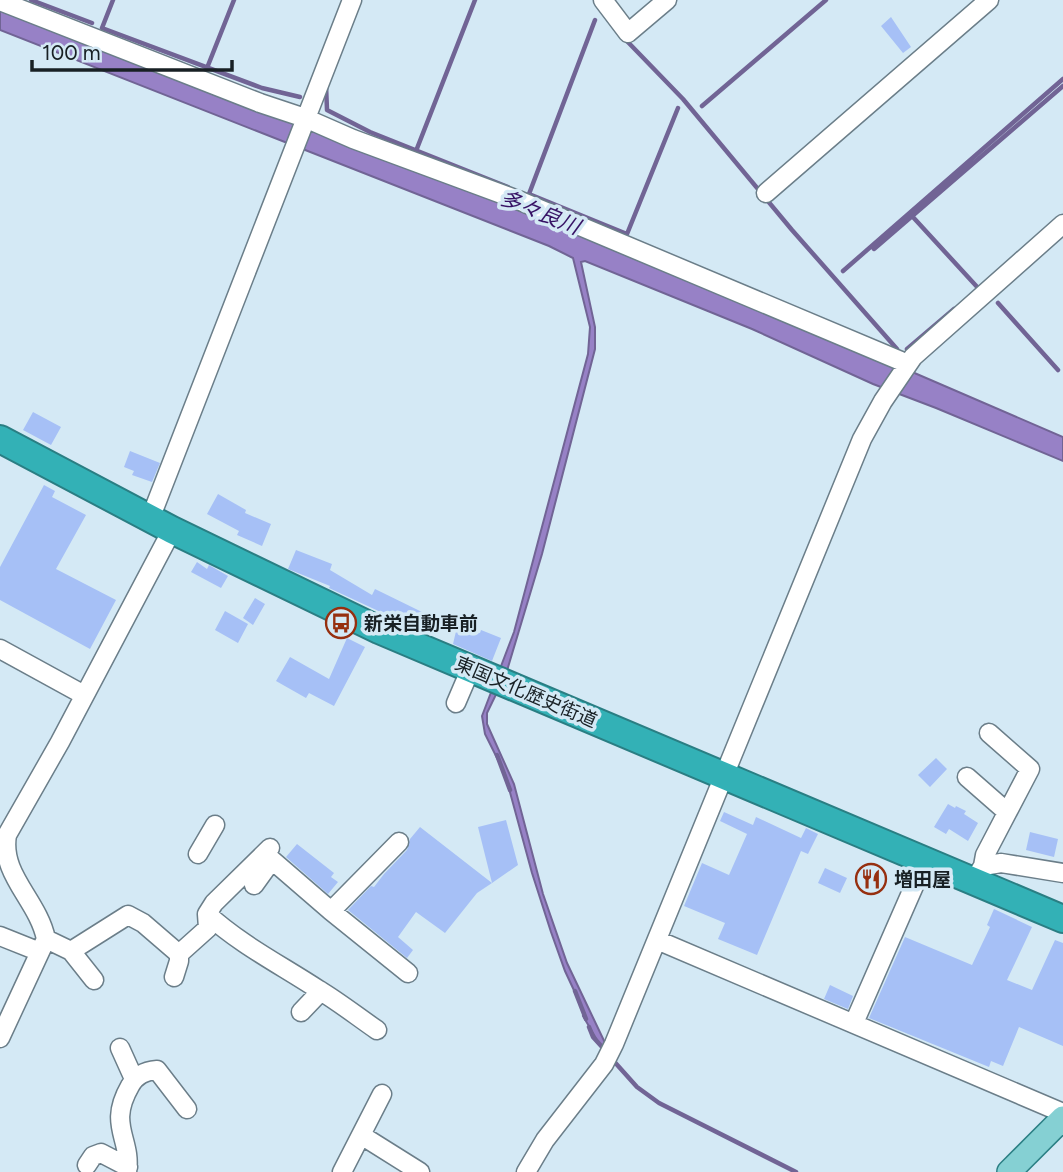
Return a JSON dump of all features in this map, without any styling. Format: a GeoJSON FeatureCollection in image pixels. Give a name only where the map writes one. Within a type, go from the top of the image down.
{"type":"FeatureCollection","features":[{"type":"Feature","properties":{"kind":"highway","name":"東国文化歴史街道"},"geometry":{"type":"LineString","coordinates":[[0,439],[161,524],[362,622],[925,861],[979,874],[1063,919]]}},
{"type":"Feature","properties":{"kind":"main road"},"geometry":{"type":"LineString","coordinates":[[1009,1172],[1063,1115]]}},
{"type":"Feature","properties":{"kind":"street"},"geometry":{"type":"LineString","coordinates":[[0,1038],[43,945],[43,923],[8,866],[5,848],[7,835],[84,695],[161,524],[290,158],[352,0]]}},
{"type":"Feature","properties":{"kind":"street"},"geometry":{"type":"LineString","coordinates":[[603,0],[628,33],[667,0]]}},
{"type":"Feature","properties":{"kind":"street"},"geometry":{"type":"LineString","coordinates":[[766,193],[989,0]]}},
{"type":"Feature","properties":{"kind":"street"},"geometry":{"type":"LineString","coordinates":[[0,1],[353,139],[518,200],[907,366]]}},
{"type":"Feature","properties":{"kind":"street"},"geometry":{"type":"LineString","coordinates":[[526,1172],[545,1140],[604,1064],[725,777],[862,439],[883,401],[907,366],[938,334],[1063,224]]}},
{"type":"Feature","properties":{"kind":"street"},"geometry":{"type":"LineString","coordinates":[[0,649],[84,695]]}},
{"type":"Feature","properties":{"kind":"street"},"geometry":{"type":"LineString","coordinates":[[456,703],[471,668]]}},
{"type":"Feature","properties":{"kind":"street"},"geometry":{"type":"LineString","coordinates":[[979,874],[985,855],[1030,769],[989,733]]}},
{"type":"Feature","properties":{"kind":"street"},"geometry":{"type":"LineString","coordinates":[[967,777],[1007,812]]}},
{"type":"Feature","properties":{"kind":"street"},"geometry":{"type":"LineString","coordinates":[[198,854],[215,825]]}},
{"type":"Feature","properties":{"kind":"street"},"geometry":{"type":"LineString","coordinates":[[331,911],[399,842]]}},
{"type":"Feature","properties":{"kind":"street"},"geometry":{"type":"LineString","coordinates":[[269,854],[331,911],[408,973]]}},
{"type":"Feature","properties":{"kind":"street"},"geometry":{"type":"LineString","coordinates":[[254,885],[269,854]]}},
{"type":"Feature","properties":{"kind":"street"},"geometry":{"type":"LineString","coordinates":[[174,977],[179,954],[208,928],[207,914],[214,903],[269,854]]}},
{"type":"Feature","properties":{"kind":"street"},"geometry":{"type":"LineString","coordinates":[[854,1023],[925,861]]}},
{"type":"Feature","properties":{"kind":"street"},"geometry":{"type":"LineString","coordinates":[[979,874],[1001,863],[1063,873]]}},
{"type":"Feature","properties":{"kind":"street"},"geometry":{"type":"LineString","coordinates":[[207,914],[227,932],[321,990],[377,1030]]}},
{"type":"Feature","properties":{"kind":"street"},"geometry":{"type":"LineString","coordinates":[[71,951],[128,915],[144,923],[179,954]]}},
{"type":"Feature","properties":{"kind":"street"},"geometry":{"type":"LineString","coordinates":[[0,936],[71,951],[94,980]]}},
{"type":"Feature","properties":{"kind":"street"},"geometry":{"type":"LineString","coordinates":[[657,940],[1063,1115]]}},
{"type":"Feature","properties":{"kind":"street"},"geometry":{"type":"LineString","coordinates":[[301,1012],[321,990]]}},
{"type":"Feature","properties":{"kind":"street"},"geometry":{"type":"LineString","coordinates":[[120,1048],[134,1079]]}},
{"type":"Feature","properties":{"kind":"street"},"geometry":{"type":"LineString","coordinates":[[88,1166],[93,1156],[101,1153],[127,1169],[128,1161],[120,1129],[120,1107],[134,1079],[148,1070],[157,1070],[187,1109]]}},
{"type":"Feature","properties":{"kind":"street"},"geometry":{"type":"LineString","coordinates":[[342,1172],[382,1094]]}},
{"type":"Feature","properties":{"kind":"street"},"geometry":{"type":"LineString","coordinates":[[361,1135],[420,1172]]}},
{"type":"Feature","properties":{"kind":"shaded area"},"geometry":{"type":"Polygon","coordinates":[[[0,7],[423,171],[889,362],[1063,437],[1063,461],[873,384],[752,329],[585,261],[581,262],[595,327],[595,349],[542,554],[506,674],[487,713],[487,724],[514,784],[543,894],[567,963],[607,1047],[604,1052],[583,1016],[585,1014],[565,971],[532,873],[505,774],[485,734],[482,716],[514,632],[588,354],[590,327],[573,258],[549,246],[0,30],[0,7]]]}},
{"type":"Feature","properties":{"kind":"building"},"geometry":{"type":"Polygon","coordinates":[[[891,17],[911,47],[903,53],[881,26],[891,17]]]}},
{"type":"Feature","properties":{"kind":"building"},"geometry":{"type":"Polygon","coordinates":[[[33,412],[61,427],[51,445],[23,430],[33,412]]]}},
{"type":"Feature","properties":{"kind":"building"},"geometry":{"type":"Polygon","coordinates":[[[130,451],[160,463],[152,482],[132,475],[134,471],[124,467],[130,451]]]}},
{"type":"Feature","properties":{"kind":"building"},"geometry":{"type":"Polygon","coordinates":[[[44,485],[55,491],[52,497],[86,515],[56,569],[116,600],[90,649],[0,600],[0,567],[44,485]]]}},
{"type":"Feature","properties":{"kind":"building"},"geometry":{"type":"Polygon","coordinates":[[[218,494],[246,510],[245,513],[271,524],[262,546],[237,535],[239,531],[207,514],[218,494]]]}},
{"type":"Feature","properties":{"kind":"building"},"geometry":{"type":"Polygon","coordinates":[[[296,550],[332,564],[330,570],[372,595],[375,589],[422,612],[415,628],[329,588],[330,586],[288,569],[296,550]]]}},
{"type":"Feature","properties":{"kind":"building"},"geometry":{"type":"Polygon","coordinates":[[[197,562],[207,569],[209,565],[228,576],[221,588],[191,572],[197,562]]]}},
{"type":"Feature","properties":{"kind":"building"},"geometry":{"type":"Polygon","coordinates":[[[255,598],[265,604],[253,625],[243,618],[255,598]]]}},
{"type":"Feature","properties":{"kind":"building"},"geometry":{"type":"Polygon","coordinates":[[[225,611],[248,624],[238,643],[215,630],[225,611]]]}},
{"type":"Feature","properties":{"kind":"building"},"geometry":{"type":"Polygon","coordinates":[[[457,627],[480,633],[481,630],[501,638],[492,661],[453,644],[457,627]]]}},
{"type":"Feature","properties":{"kind":"building"},"geometry":{"type":"Polygon","coordinates":[[[347,638],[365,647],[334,706],[309,693],[306,698],[276,681],[290,657],[329,679],[347,638]]]}},
{"type":"Feature","properties":{"kind":"building"},"geometry":{"type":"Polygon","coordinates":[[[936,758],[947,769],[930,787],[918,775],[936,758]]]}},
{"type":"Feature","properties":{"kind":"building"},"geometry":{"type":"Polygon","coordinates":[[[948,804],[966,811],[964,814],[978,823],[968,841],[949,829],[946,834],[934,827],[948,804]]]}},
{"type":"Feature","properties":{"kind":"building"},"geometry":{"type":"Polygon","coordinates":[[[724,812],[753,825],[756,817],[801,838],[806,828],[818,834],[808,854],[801,851],[757,955],[718,939],[725,923],[684,906],[702,863],[729,875],[747,834],[720,821],[724,812]]]}},
{"type":"Feature","properties":{"kind":"building"},"geometry":{"type":"Polygon","coordinates":[[[506,820],[518,865],[492,883],[478,827],[506,820]]]}},
{"type":"Feature","properties":{"kind":"building"},"geometry":{"type":"Polygon","coordinates":[[[420,827],[492,883],[477,893],[445,933],[416,912],[398,937],[413,950],[407,958],[348,910],[371,886],[374,887],[407,850],[410,839],[420,827]]]}},
{"type":"Feature","properties":{"kind":"building"},"geometry":{"type":"Polygon","coordinates":[[[1030,832],[1058,839],[1054,857],[1026,850],[1030,832]]]}},
{"type":"Feature","properties":{"kind":"building"},"geometry":{"type":"Polygon","coordinates":[[[297,844],[334,873],[331,877],[338,882],[328,894],[286,857],[297,844]]]}},
{"type":"Feature","properties":{"kind":"building"},"geometry":{"type":"Polygon","coordinates":[[[825,868],[847,878],[840,893],[818,883],[825,868]]]}},
{"type":"Feature","properties":{"kind":"building"},"geometry":{"type":"Polygon","coordinates":[[[994,909],[1032,927],[1007,980],[1032,990],[1055,940],[1063,943],[1063,1046],[1019,1027],[1003,1066],[991,1061],[989,1067],[869,1018],[905,937],[972,965],[990,927],[987,925],[994,909]]]}},
{"type":"Feature","properties":{"kind":"building"},"geometry":{"type":"Polygon","coordinates":[[[830,985],[853,996],[848,1009],[824,999],[830,985]]]}},
{"type":"Feature","properties":{"kind":"waterway"},"geometry":{"type":"LineString","coordinates":[[31,0],[92,23]]}},
{"type":"Feature","properties":{"kind":"waterway"},"geometry":{"type":"LineString","coordinates":[[113,0],[102,28],[262,88],[300,97]]}},
{"type":"Feature","properties":{"kind":"waterway"},"geometry":{"type":"LineString","coordinates":[[207,68],[234,0]]}},
{"type":"Feature","properties":{"kind":"waterway"},"geometry":{"type":"LineString","coordinates":[[416,151],[475,0]]}},
{"type":"Feature","properties":{"kind":"waterway"},"geometry":{"type":"LineString","coordinates":[[702,106],[826,0]]}},
{"type":"Feature","properties":{"kind":"waterway","name":"多々良川"},"geometry":{"type":"LineString","coordinates":[[595,20],[529,194],[627,234],[678,108]]}},
{"type":"Feature","properties":{"kind":"waterway"},"geometry":{"type":"LineString","coordinates":[[623,37],[683,99],[792,230],[897,349]]}},
{"type":"Feature","properties":{"kind":"waterway"},"geometry":{"type":"LineString","coordinates":[[843,271],[1063,79]]}},
{"type":"Feature","properties":{"kind":"waterway","name":"多々良川"},"geometry":{"type":"LineString","coordinates":[[326,85],[327,110],[370,132],[508,187]]}},
{"type":"Feature","properties":{"kind":"waterway"},"geometry":{"type":"LineString","coordinates":[[872,246],[874,249],[1063,86]]}},
{"type":"Feature","properties":{"kind":"waterway"},"geometry":{"type":"LineString","coordinates":[[912,216],[979,289]]}},
{"type":"Feature","properties":{"kind":"waterway"},"geometry":{"type":"LineString","coordinates":[[998,303],[1058,370]]}},
{"type":"Feature","properties":{"kind":"waterway"},"geometry":{"type":"LineString","coordinates":[[907,349],[954,309]]}},
{"type":"Feature","properties":{"kind":"waterway"},"geometry":{"type":"LineString","coordinates":[[497,755],[510,790]]}},
{"type":"Feature","properties":{"kind":"waterway"},"geometry":{"type":"LineString","coordinates":[[575,991],[586,1019]]}},
{"type":"Feature","properties":{"kind":"waterway"},"geometry":{"type":"LineString","coordinates":[[589,1027],[593,1037],[603,1048]]}},
{"type":"Feature","properties":{"kind":"waterway"},"geometry":{"type":"LineString","coordinates":[[611,1058],[637,1087],[659,1103],[796,1172]]}},
{"type":"Feature","properties":{"kind":"place","name":"新栄自動車前"},"geometry":{"type":"Point","coordinates":[341,623]}},
{"type":"Feature","properties":{"kind":"place","name":"増田屋"},"geometry":{"type":"Point","coordinates":[871,879]}}]}
